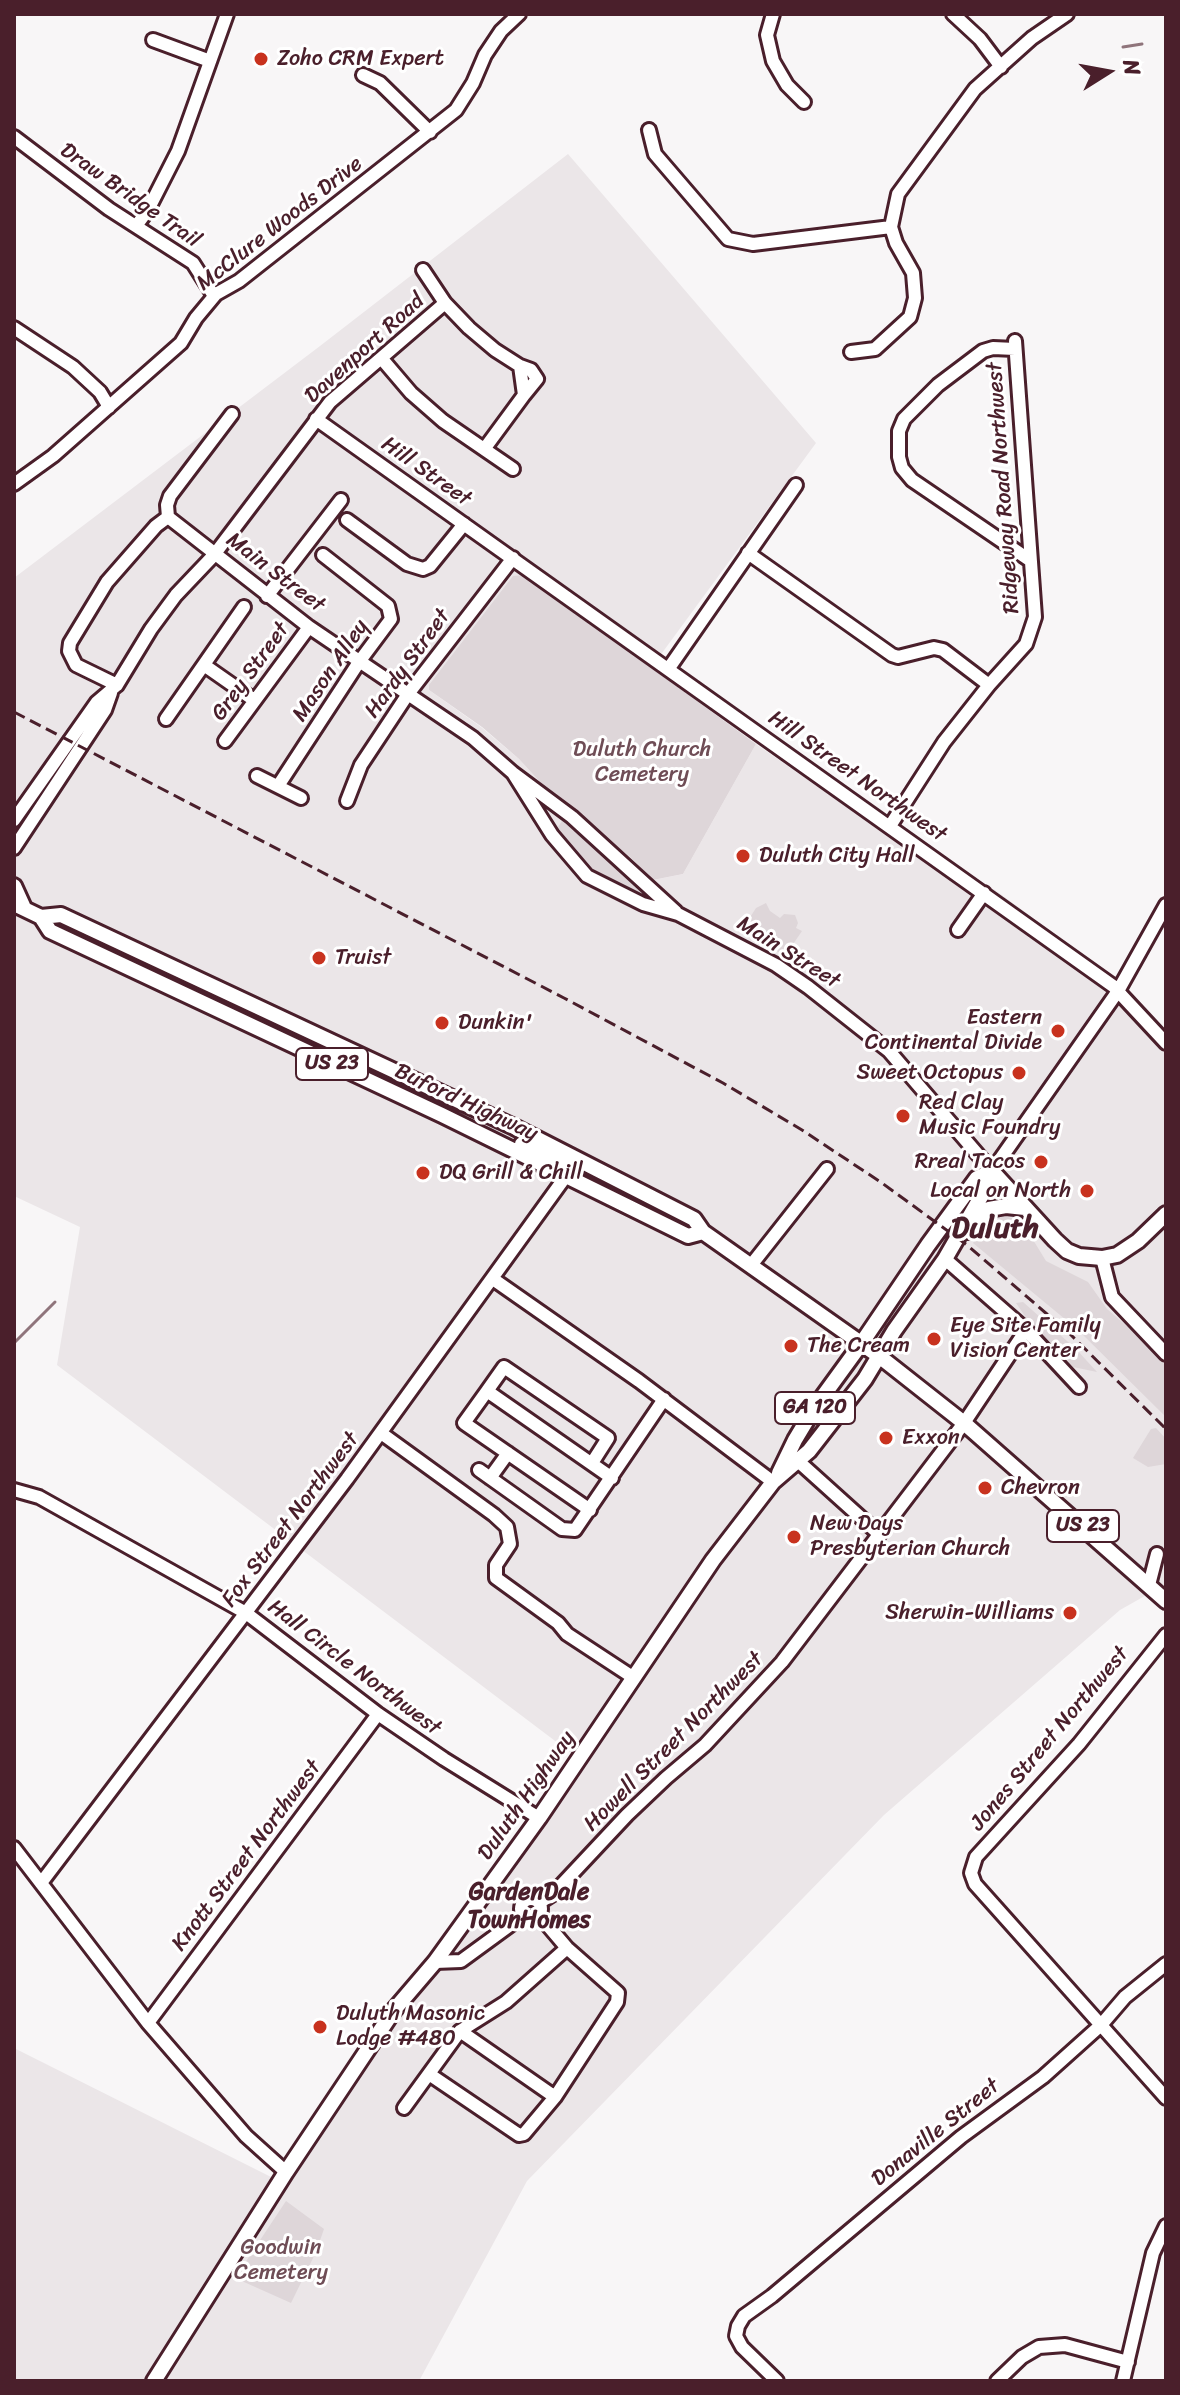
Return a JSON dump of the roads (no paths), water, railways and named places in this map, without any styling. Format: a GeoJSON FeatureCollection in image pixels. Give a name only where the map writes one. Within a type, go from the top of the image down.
{"type":"FeatureCollection","features":[{"type":"Feature","properties":{"kind":"main road"},"geometry":{"type":"LineString","coordinates":[[14,886],[19,906]]}},
{"type":"Feature","properties":{"kind":"main road","name":"Buford Highway"},"geometry":{"type":"LineString","coordinates":[[19,906],[41,917],[50,931],[494,1140],[688,1236],[703,1232]]}},
{"type":"Feature","properties":{"kind":"main road","name":"Buford Highway"},"geometry":{"type":"LineString","coordinates":[[41,917],[61,915],[582,1161],[694,1219],[703,1232],[879,1356],[964,1423],[1166,1601]]}},
{"type":"Feature","properties":{"kind":"main road"},"geometry":{"type":"LineString","coordinates":[[201,1003],[237,1007],[245,1001]]}},
{"type":"Feature","properties":{"kind":"main road"},"geometry":{"type":"LineString","coordinates":[[327,1062],[339,1055],[380,1074],[396,1073]]}},
{"type":"Feature","properties":{"kind":"main road"},"geometry":{"type":"LineString","coordinates":[[494,1140],[516,1141],[571,1165],[579,1166],[582,1161]]}},
{"type":"Feature","properties":{"kind":"main road"},"geometry":{"type":"LineString","coordinates":[[958,1238],[992,1171]]}},
{"type":"Feature","properties":{"kind":"main road","name":"Main Street"},"geometry":{"type":"LineString","coordinates":[[992,1171],[1067,1251],[1079,1256],[1102,1258]]}},
{"type":"Feature","properties":{"kind":"main road","name":"Duluth Highway"},"geometry":{"type":"LineString","coordinates":[[154,2381],[286,2172],[394,2010],[435,1962],[539,1818],[713,1560],[775,1479],[813,1410],[919,1258],[977,1178],[992,1171]]}},
{"type":"Feature","properties":{"kind":"main road"},"geometry":{"type":"LineString","coordinates":[[566,1176],[593,1176],[639,1202],[659,1202]]}},
{"type":"Feature","properties":{"kind":"main road"},"geometry":{"type":"LineString","coordinates":[[958,1238],[989,1209],[1006,1206],[1025,1208]]}},
{"type":"Feature","properties":{"kind":"main road"},"geometry":{"type":"LineString","coordinates":[[1102,1258],[1127,1249],[1166,1214]]}},
{"type":"Feature","properties":{"kind":"main road","name":"Duluth Highway"},"geometry":{"type":"LineString","coordinates":[[775,1479],[798,1461],[830,1426],[865,1379],[958,1238]]}},
{"type":"Feature","properties":{"kind":"street"},"geometry":{"type":"LineString","coordinates":[[136,226],[148,210],[178,151],[227,14]]}},
{"type":"Feature","properties":{"kind":"street","name":"McClure Woods Drive"},"geometry":{"type":"LineString","coordinates":[[14,484],[53,456],[181,343],[214,296],[239,281],[456,110],[473,83],[485,55],[501,31],[519,14]]}},
{"type":"Feature","properties":{"kind":"street"},"geometry":{"type":"LineString","coordinates":[[773,14],[767,35],[773,61],[787,85],[804,102]]}},
{"type":"Feature","properties":{"kind":"street"},"geometry":{"type":"LineString","coordinates":[[953,14],[980,39],[1001,67]]}},
{"type":"Feature","properties":{"kind":"street"},"geometry":{"type":"LineString","coordinates":[[851,352],[875,349],[910,317],[915,298],[913,273],[891,227],[898,194],[975,89],[1032,38],[1067,14]]}},
{"type":"Feature","properties":{"kind":"street"},"geometry":{"type":"LineString","coordinates":[[153,40],[210,61]]}},
{"type":"Feature","properties":{"kind":"street"},"geometry":{"type":"LineString","coordinates":[[363,75],[380,83],[430,132]]}},
{"type":"Feature","properties":{"kind":"street"},"geometry":{"type":"LineString","coordinates":[[649,130],[655,154],[728,239],[753,244],[891,227]]}},
{"type":"Feature","properties":{"kind":"street","name":"Draw Bridge Trail"},"geometry":{"type":"LineString","coordinates":[[14,137],[109,209],[193,263],[214,296]]}},
{"type":"Feature","properties":{"kind":"street"},"geometry":{"type":"LineString","coordinates":[[423,270],[445,303],[495,350],[520,366],[524,395],[485,448]]}},
{"type":"Feature","properties":{"kind":"street","name":"Davenport Road"},"geometry":{"type":"LineString","coordinates":[[14,848],[105,710],[114,689],[151,629],[176,595],[214,555],[330,402],[445,303]]}},
{"type":"Feature","properties":{"kind":"street"},"geometry":{"type":"LineString","coordinates":[[14,328],[73,367],[100,392],[109,407]]}},
{"type":"Feature","properties":{"kind":"street","name":"Ridgeway Road Northwest"},"geometry":{"type":"LineString","coordinates":[[890,826],[944,742],[1026,644],[1035,617],[1031,561],[1015,345],[983,351],[938,385],[904,419],[899,431],[899,457],[902,468],[912,480],[1031,561]]}},
{"type":"Feature","properties":{"kind":"street"},"geometry":{"type":"LineString","coordinates":[[382,359],[411,393],[433,412],[513,469]]}},
{"type":"Feature","properties":{"kind":"street"},"geometry":{"type":"LineString","coordinates":[[114,689],[76,665],[69,651],[70,643],[107,582],[156,526],[168,517],[170,496],[232,414]]}},
{"type":"Feature","properties":{"kind":"street","name":"Hill Street"},"geometry":{"type":"LineString","coordinates":[[316,419],[513,558]]}},
{"type":"Feature","properties":{"kind":"street"},"geometry":{"type":"LineString","coordinates":[[669,668],[796,485]]}},
{"type":"Feature","properties":{"kind":"street"},"geometry":{"type":"LineString","coordinates":[[267,596],[341,500]]}},
{"type":"Feature","properties":{"kind":"street","name":"Main Street"},"geometry":{"type":"LineString","coordinates":[[168,517],[309,627],[473,738],[618,857],[678,914]]}},
{"type":"Feature","properties":{"kind":"street"},"geometry":{"type":"LineString","coordinates":[[347,520],[407,564],[423,569],[430,566],[464,524]]}},
{"type":"Feature","properties":{"kind":"street"},"geometry":{"type":"LineString","coordinates":[[748,553],[892,655],[898,657],[934,648],[943,650],[989,685]]}},
{"type":"Feature","properties":{"kind":"street","name":"Mason Alley"},"geometry":{"type":"LineString","coordinates":[[278,786],[359,662],[391,619],[388,606],[323,555]]}},
{"type":"Feature","properties":{"kind":"street","name":"Hill Street Northwest"},"geometry":{"type":"LineString","coordinates":[[513,558],[1118,991],[1166,1043]]}},
{"type":"Feature","properties":{"kind":"street","name":"Hardy Street"},"geometry":{"type":"LineString","coordinates":[[347,801],[361,765],[408,694],[513,558]]}},
{"type":"Feature","properties":{"kind":"street"},"geometry":{"type":"LineString","coordinates":[[166,719],[244,607]]}},
{"type":"Feature","properties":{"kind":"street","name":"Grey Street"},"geometry":{"type":"LineString","coordinates":[[225,741],[309,627]]}},
{"type":"Feature","properties":{"kind":"street"},"geometry":{"type":"LineString","coordinates":[[204,665],[254,700]]}},
{"type":"Feature","properties":{"kind":"street","name":"Davenport Road"},"geometry":{"type":"LineString","coordinates":[[14,820],[97,702],[114,689]]}},
{"type":"Feature","properties":{"kind":"street","name":"Main Street"},"geometry":{"type":"LineString","coordinates":[[513,773],[548,828],[587,876],[643,904],[678,914],[786,973],[889,1051],[992,1171]]}},
{"type":"Feature","properties":{"kind":"street"},"geometry":{"type":"LineString","coordinates":[[257,776],[301,798]]}},
{"type":"Feature","properties":{"kind":"street"},"geometry":{"type":"LineString","coordinates":[[548,828],[561,809]]}},
{"type":"Feature","properties":{"kind":"street"},"geometry":{"type":"LineString","coordinates":[[958,930],[984,893]]}},
{"type":"Feature","properties":{"kind":"street"},"geometry":{"type":"LineString","coordinates":[[992,1171],[1118,991],[1166,905]]}},
{"type":"Feature","properties":{"kind":"street"},"geometry":{"type":"LineString","coordinates":[[752,1264],[827,1169]]}},
{"type":"Feature","properties":{"kind":"street","name":"Fox Street Northwest"},"geometry":{"type":"LineString","coordinates":[[41,1883],[381,1433],[566,1176]]}},
{"type":"Feature","properties":{"kind":"street"},"geometry":{"type":"LineString","coordinates":[[1102,1258],[1112,1297],[1166,1354]]}},
{"type":"Feature","properties":{"kind":"street"},"geometry":{"type":"LineString","coordinates":[[945,1259],[1026,1330],[1079,1387]]}},
{"type":"Feature","properties":{"kind":"street"},"geometry":{"type":"LineString","coordinates":[[493,1279],[775,1479]]}},
{"type":"Feature","properties":{"kind":"street","name":"Howell Street Northwest"},"geometry":{"type":"LineString","coordinates":[[435,1962],[461,1961],[524,1915],[522,1907],[527,1901],[534,1900],[539,1909],[617,1825],[705,1745],[756,1692],[964,1423],[1026,1330]]}},
{"type":"Feature","properties":{"kind":"street"},"geometry":{"type":"LineString","coordinates":[[590,1510],[464,1423],[504,1367],[608,1438],[592,1463]]}},
{"type":"Feature","properties":{"kind":"street"},"geometry":{"type":"LineString","coordinates":[[487,1391],[612,1478]]}},
{"type":"Feature","properties":{"kind":"street"},"geometry":{"type":"LineString","coordinates":[[479,1470],[569,1531],[575,1530],[664,1399]]}},
{"type":"Feature","properties":{"kind":"street"},"geometry":{"type":"LineString","coordinates":[[381,1433],[507,1527],[510,1544],[496,1565],[496,1578],[558,1623],[567,1634],[634,1678]]}},
{"type":"Feature","properties":{"kind":"street"},"geometry":{"type":"LineString","coordinates":[[490,1478],[508,1453]]}},
{"type":"Feature","properties":{"kind":"street"},"geometry":{"type":"LineString","coordinates":[[798,1461],[879,1534]]}},
{"type":"Feature","properties":{"kind":"street","name":"Hall Circle Northwest"},"geometry":{"type":"LineString","coordinates":[[14,1490],[39,1497],[246,1613],[378,1714],[539,1818]]}},
{"type":"Feature","properties":{"kind":"street"},"geometry":{"type":"LineString","coordinates":[[1149,1585],[1157,1554]]}},
{"type":"Feature","properties":{"kind":"street","name":"Jones Street Northwest"},"geometry":{"type":"LineString","coordinates":[[1101,2025],[975,1884],[971,1873],[976,1857],[1079,1744],[1166,1635]]}},
{"type":"Feature","properties":{"kind":"street","name":"Knott Street Northwest"},"geometry":{"type":"LineString","coordinates":[[148,2023],[378,1714]]}},
{"type":"Feature","properties":{"kind":"street"},"geometry":{"type":"LineString","coordinates":[[14,1848],[148,2023],[246,2136],[286,2172]]}},
{"type":"Feature","properties":{"kind":"street"},"geometry":{"type":"LineString","coordinates":[[429,2074],[519,2135],[524,2134],[555,2097],[617,2002],[618,1993],[567,1948],[539,1909]]}},
{"type":"Feature","properties":{"kind":"street"},"geometry":{"type":"LineString","coordinates":[[404,2108],[460,2031],[506,2002],[567,1948]]}},
{"type":"Feature","properties":{"kind":"street","name":"Donaville Street"},"geometry":{"type":"LineString","coordinates":[[777,2381],[742,2347],[736,2336],[744,2316],[961,2137],[1043,2077],[1101,2025],[1125,1997],[1166,1964]]}},
{"type":"Feature","properties":{"kind":"street"},"geometry":{"type":"LineString","coordinates":[[1101,2025],[1166,2098]]}},
{"type":"Feature","properties":{"kind":"street"},"geometry":{"type":"LineString","coordinates":[[460,2031],[555,2097]]}},
{"type":"Feature","properties":{"kind":"street"},"geometry":{"type":"LineString","coordinates":[[1123,2381],[1153,2253],[1166,2226]]}},
{"type":"Feature","properties":{"kind":"street"},"geometry":{"type":"LineString","coordinates":[[997,2381],[1022,2357],[1039,2347],[1065,2345],[1128,2362]]}},
{"type":"Feature","properties":{"kind":"waterway"},"geometry":{"type":"LineString","coordinates":[[1123,47],[1142,44]]}},
{"type":"Feature","properties":{"kind":"waterway"},"geometry":{"type":"LineString","coordinates":[[14,1343],[55,1302]]}},
{"type":"Feature","properties":{"kind":"railway"},"geometry":{"type":"LineString","coordinates":[[14,712],[564,998],[723,1083],[802,1130],[967,1245],[1070,1334],[1166,1429]]}},
{"type":"Feature","properties":{"kind":"place","name":"Zoho CRM Expert"},"geometry":{"type":"Point","coordinates":[261,59]}},
{"type":"Feature","properties":{"kind":"place","name":"Duluth City Hall"},"geometry":{"type":"Point","coordinates":[743,856]}},
{"type":"Feature","properties":{"kind":"place","name":"Truist"},"geometry":{"type":"Point","coordinates":[319,958]}},
{"type":"Feature","properties":{"kind":"place","name":"Dunkin'"},"geometry":{"type":"Point","coordinates":[442,1023]}},
{"type":"Feature","properties":{"kind":"place","name":"Eastern Continental Divide"},"geometry":{"type":"Point","coordinates":[1058,1031]}},
{"type":"Feature","properties":{"kind":"place","name":"Sweet Octopus"},"geometry":{"type":"Point","coordinates":[1019,1073]}},
{"type":"Feature","properties":{"kind":"place","name":"Red Clay Music Foundry"},"geometry":{"type":"Point","coordinates":[903,1116]}},
{"type":"Feature","properties":{"kind":"place","name":"Rreal Tacos"},"geometry":{"type":"Point","coordinates":[1041,1162]}},
{"type":"Feature","properties":{"kind":"place","name":"DQ Grill & Chill"},"geometry":{"type":"Point","coordinates":[423,1173]}},
{"type":"Feature","properties":{"kind":"place","name":"Local on North"},"geometry":{"type":"Point","coordinates":[1087,1191]}},
{"type":"Feature","properties":{"kind":"place","name":"Eye Site Family Vision Center"},"geometry":{"type":"Point","coordinates":[934,1339]}},
{"type":"Feature","properties":{"kind":"place","name":"The Cream"},"geometry":{"type":"Point","coordinates":[791,1346]}},
{"type":"Feature","properties":{"kind":"place","name":"Exxon"},"geometry":{"type":"Point","coordinates":[886,1438]}},
{"type":"Feature","properties":{"kind":"place","name":"Chevron"},"geometry":{"type":"Point","coordinates":[985,1488]}},
{"type":"Feature","properties":{"kind":"place","name":"New Days Presbyterian Church"},"geometry":{"type":"Point","coordinates":[794,1537]}},
{"type":"Feature","properties":{"kind":"place","name":"Sherwin-Williams"},"geometry":{"type":"Point","coordinates":[1070,1613]}},
{"type":"Feature","properties":{"kind":"place","name":"Duluth Masonic Lodge #480"},"geometry":{"type":"Point","coordinates":[320,2027]}},
{"type":"Feature","properties":{"kind":"district","name":"Duluth"},"geometry":{"type":"Point","coordinates":[995,1229]}},
{"type":"Feature","properties":{"kind":"district","name":"GardenDale TownHomes"},"geometry":{"type":"Point","coordinates":[529,1907]}},
{"type":"Feature","properties":{"kind":"park label","name":"Duluth Church Cemetery"},"geometry":{"type":"Point","coordinates":[642,762]}},
{"type":"Feature","properties":{"kind":"park label","name":"Goodwin Cemetery"},"geometry":{"type":"Point","coordinates":[281,2260]}}]}
